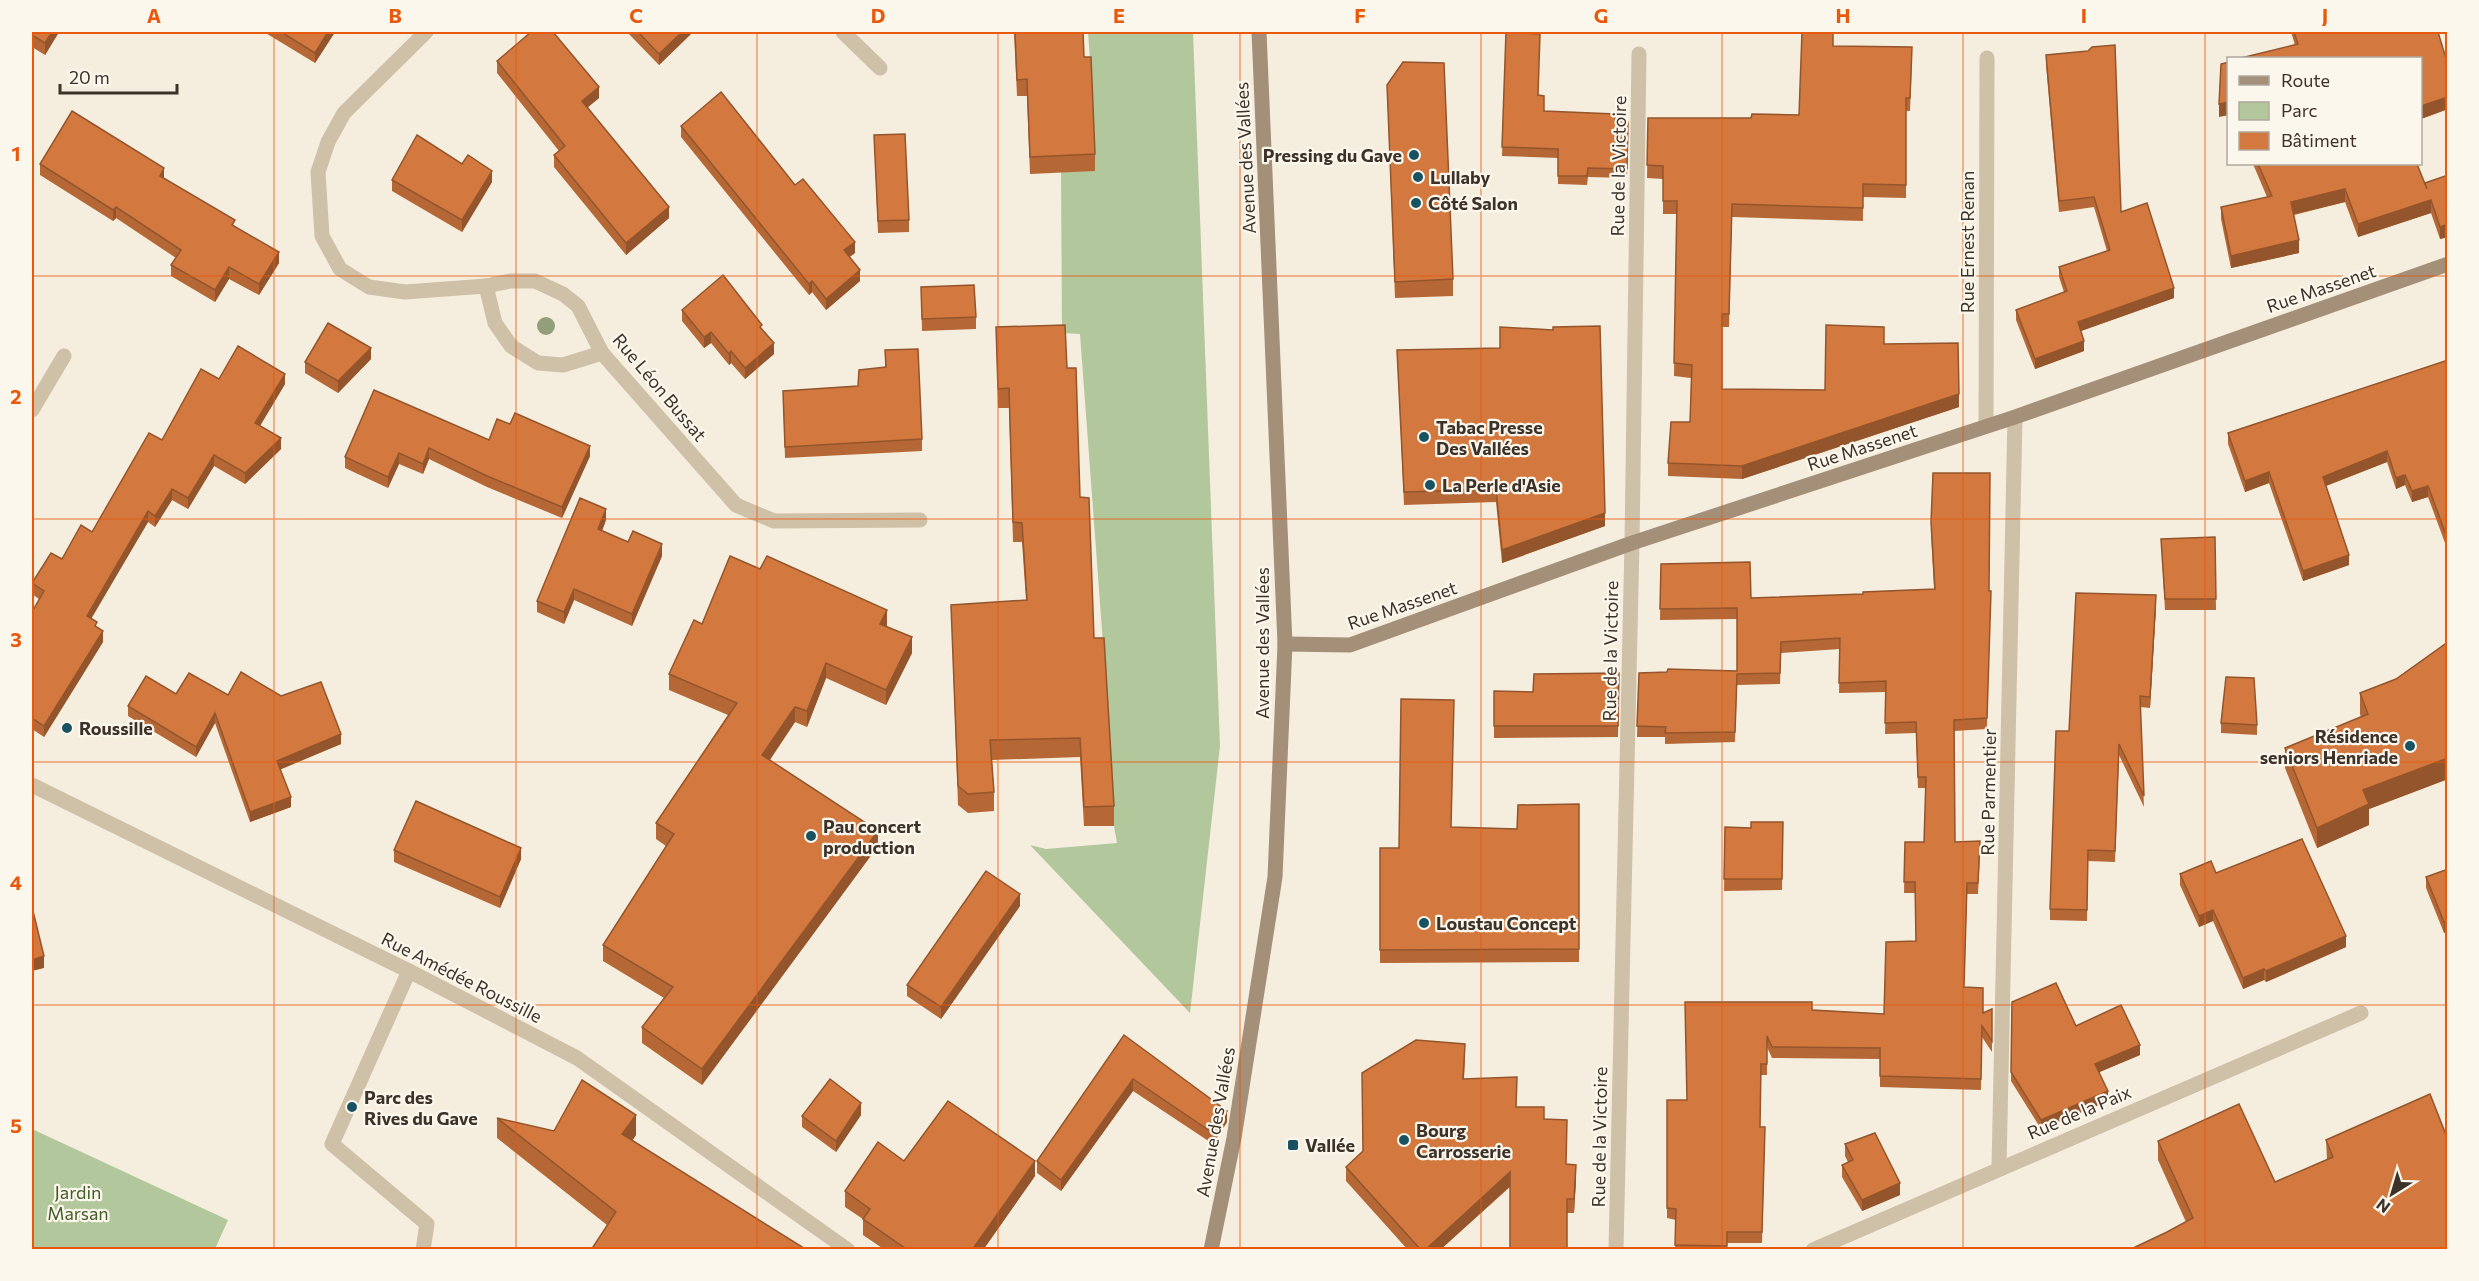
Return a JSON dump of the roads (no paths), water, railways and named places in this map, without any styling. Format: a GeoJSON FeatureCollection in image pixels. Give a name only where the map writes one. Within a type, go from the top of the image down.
{"type":"FeatureCollection","features":[{"type":"Feature","properties":{"kind":"street","name":"Rue Léon Bussat"},"geometry":{"type":"LineString","coordinates":[[426,32],[344,113],[328,142],[318,172],[322,236],[340,269],[369,287],[405,292],[486,286],[510,281],[535,281],[563,294],[578,306],[602,353],[736,505],[774,521],[920,520]]}},
{"type":"Feature","properties":{"kind":"street"},"geometry":{"type":"LineString","coordinates":[[843,32],[880,68]]}},
{"type":"Feature","properties":{"kind":"street","name":"Avenue des Vallées"},"geometry":{"type":"LineString","coordinates":[[1211,1250],[1236,1128],[1275,877],[1286,644],[1259,32]]}},
{"type":"Feature","properties":{"kind":"street","name":"Rue de la Victoire"},"geometry":{"type":"LineString","coordinates":[[1616,1250],[1632,543],[1639,54]]}},
{"type":"Feature","properties":{"kind":"street","name":"Rue Ernest Renan"},"geometry":{"type":"LineString","coordinates":[[1986,426],[1987,58]]}},
{"type":"Feature","properties":{"kind":"street","name":"Rue Massenet"},"geometry":{"type":"LineString","coordinates":[[1286,644],[1350,645],[1632,543],[2015,417],[2448,264]]}},
{"type":"Feature","properties":{"kind":"street"},"geometry":{"type":"LineString","coordinates":[[486,286],[495,323],[511,346],[538,363],[563,365],[602,353]]}},
{"type":"Feature","properties":{"kind":"street"},"geometry":{"type":"LineString","coordinates":[[32,410],[64,357]]}},
{"type":"Feature","properties":{"kind":"street","name":"Rue Parmentier"},"geometry":{"type":"LineString","coordinates":[[1999,1167],[2015,417]]}},
{"type":"Feature","properties":{"kind":"street","name":"Rue Amédée Roussille"},"geometry":{"type":"LineString","coordinates":[[32,785],[409,971],[578,1058],[848,1250]]}},
{"type":"Feature","properties":{"kind":"street"},"geometry":{"type":"LineString","coordinates":[[409,971],[332,1144],[427,1224],[423,1250]]}},
{"type":"Feature","properties":{"kind":"street","name":"Rue de la Paix"},"geometry":{"type":"LineString","coordinates":[[1813,1250],[1999,1167],[2361,1013]]}},
{"type":"Feature","properties":{"kind":"place","name":"Pressing du Gave"},"geometry":{"type":"Point","coordinates":[1414,155]}},
{"type":"Feature","properties":{"kind":"place","name":"Lullaby"},"geometry":{"type":"Point","coordinates":[1418,177]}},
{"type":"Feature","properties":{"kind":"place","name":"Côté Salon"},"geometry":{"type":"Point","coordinates":[1416,203]}},
{"type":"Feature","properties":{"kind":"place","name":"Tabac Presse Des Vallées"},"geometry":{"type":"Point","coordinates":[1424,437]}},
{"type":"Feature","properties":{"kind":"place","name":"La Perle d'Asie"},"geometry":{"type":"Point","coordinates":[1430,485]}},
{"type":"Feature","properties":{"kind":"place","name":"Roussille"},"geometry":{"type":"Point","coordinates":[67,728]}},
{"type":"Feature","properties":{"kind":"place","name":"Résidence seniors Henriade"},"geometry":{"type":"Point","coordinates":[2410,746]}},
{"type":"Feature","properties":{"kind":"place","name":"Pau concert production"},"geometry":{"type":"Point","coordinates":[811,836]}},
{"type":"Feature","properties":{"kind":"place","name":"Loustau Concept"},"geometry":{"type":"Point","coordinates":[1424,923]}},
{"type":"Feature","properties":{"kind":"place","name":"Parc des Rives du Gave"},"geometry":{"type":"Point","coordinates":[352,1107]}},
{"type":"Feature","properties":{"kind":"place","name":"Bourg Carrosserie"},"geometry":{"type":"Point","coordinates":[1404,1140]}},
{"type":"Feature","properties":{"kind":"place","name":"Vallée"},"geometry":{"type":"Point","coordinates":[1293,1145]}},
{"type":"Feature","properties":{"kind":"park label","name":"Jardin Marsan"},"geometry":{"type":"Point","coordinates":[78,1202]}}]}
